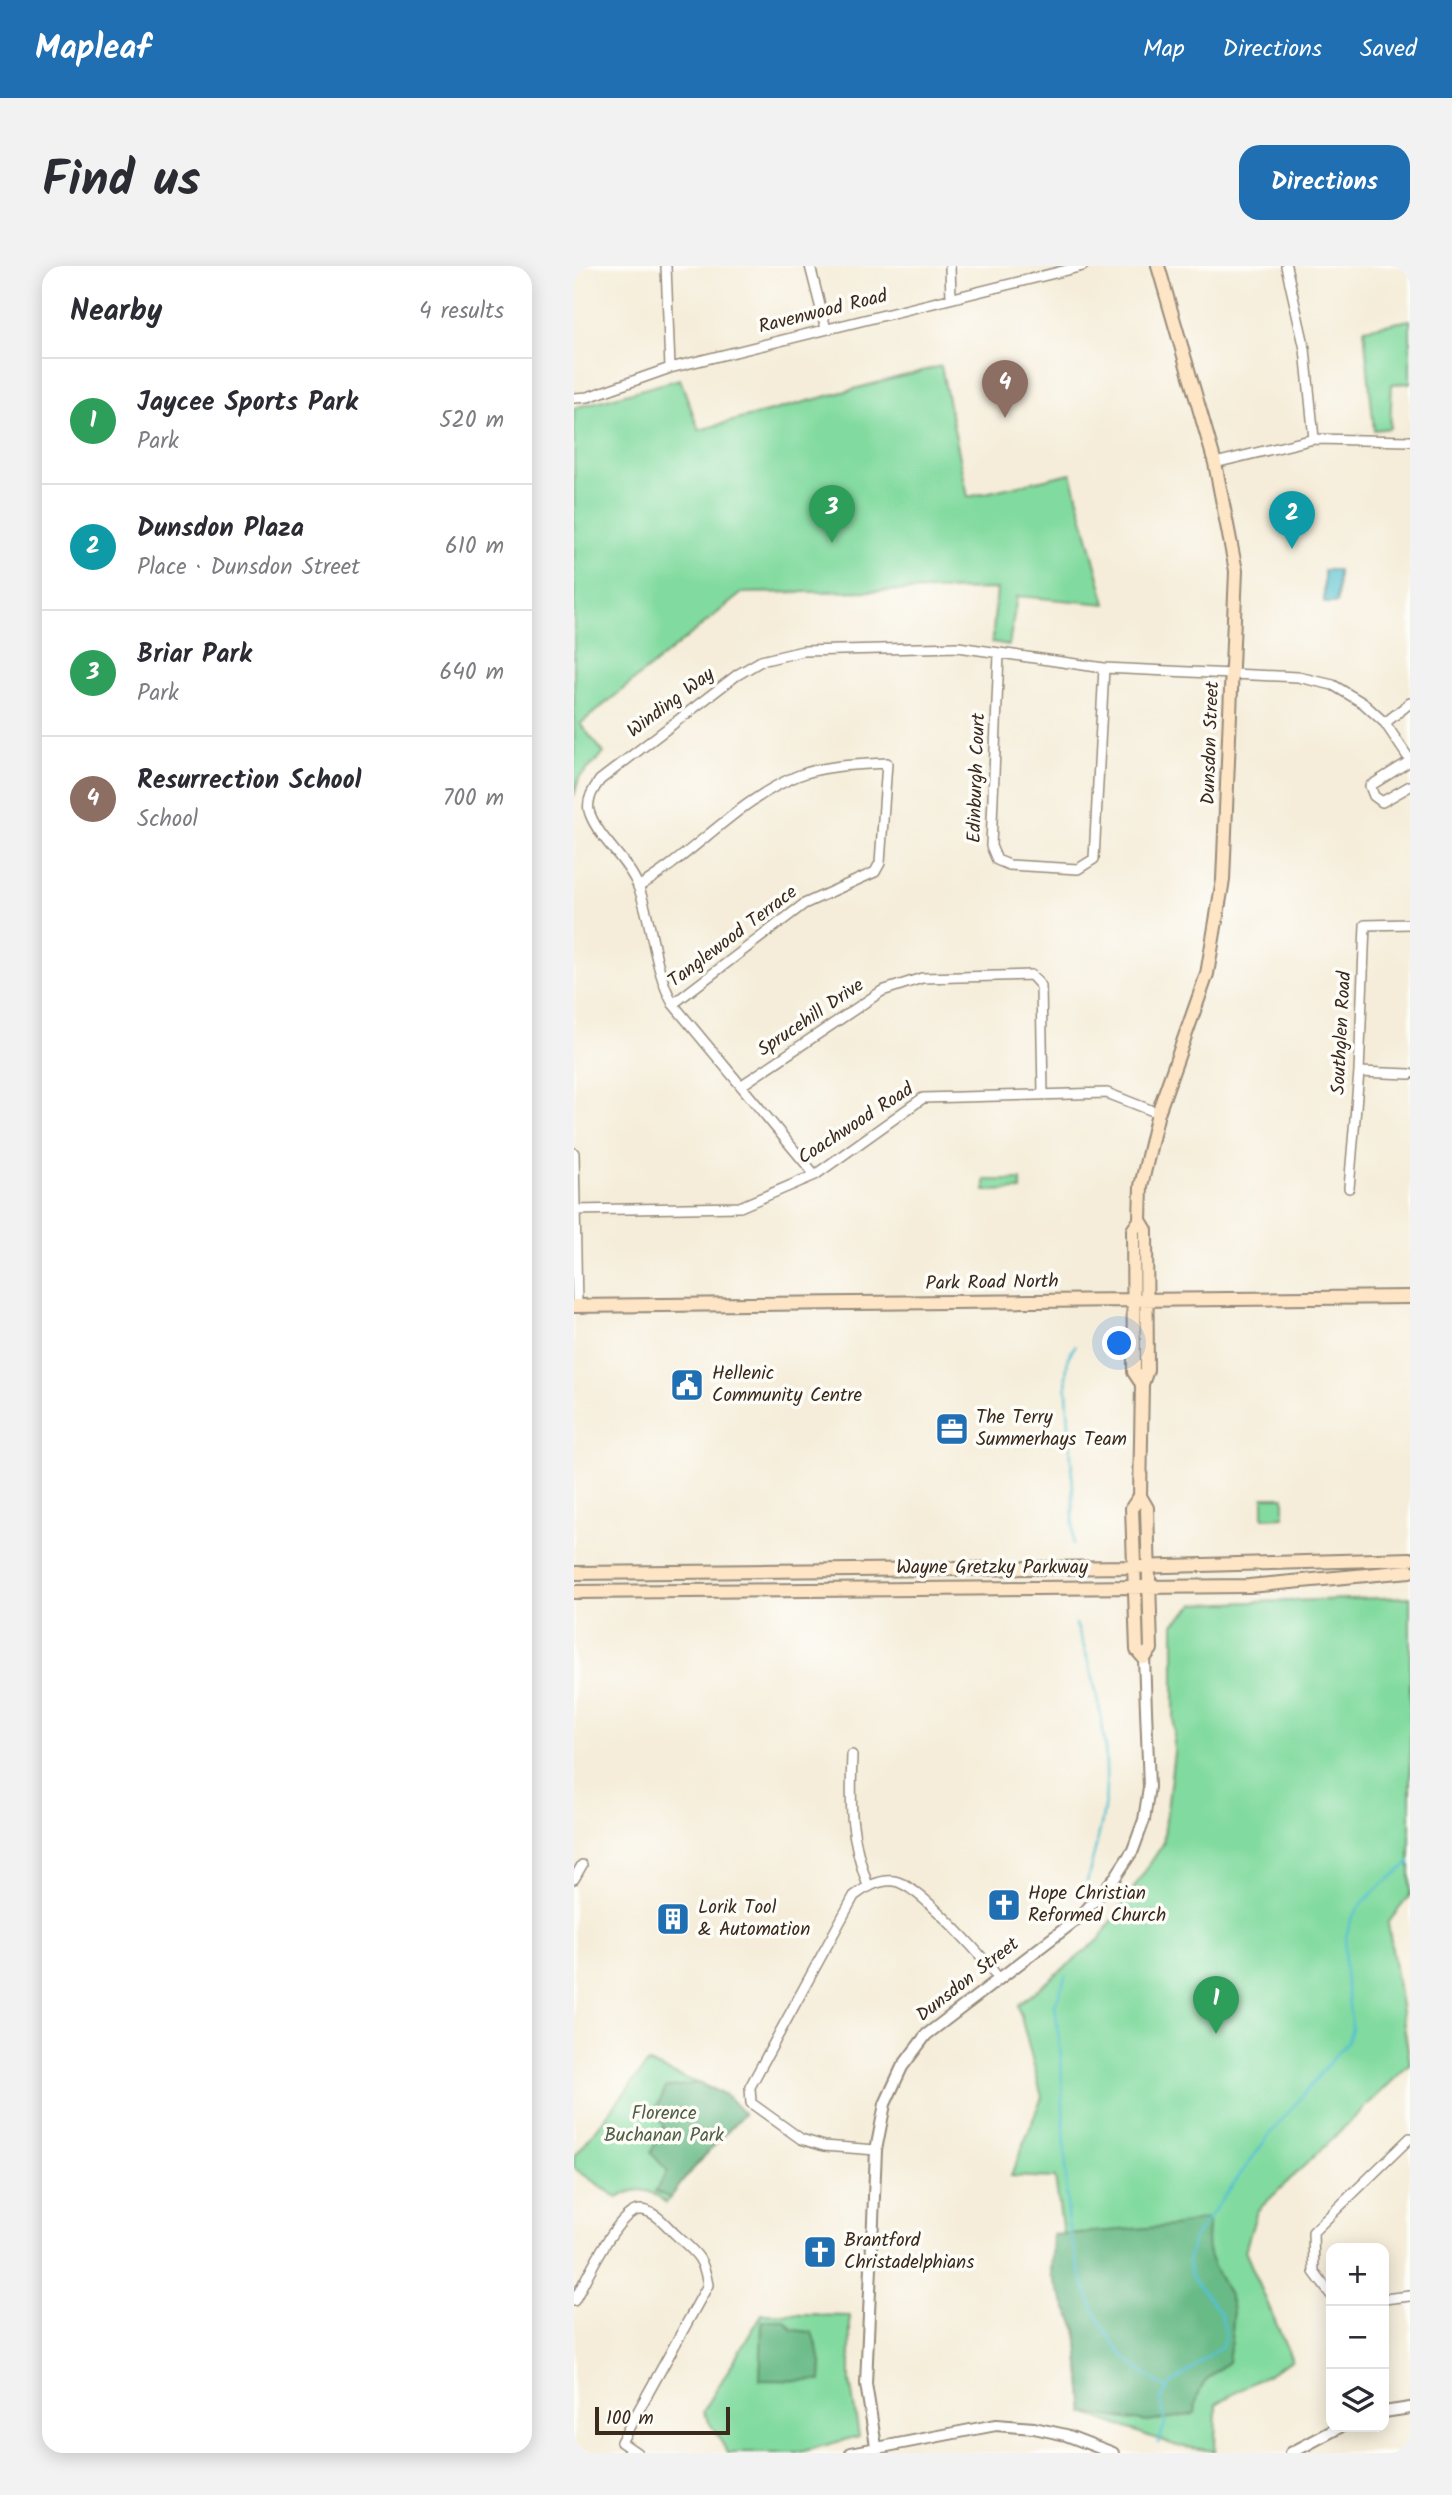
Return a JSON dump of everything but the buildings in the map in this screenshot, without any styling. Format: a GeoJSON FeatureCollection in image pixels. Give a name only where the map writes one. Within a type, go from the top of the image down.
{"type":"FeatureCollection","features":[{"type":"Feature","properties":{"kind":"main road","name":"Dunsdon Street"},"geometry":{"type":"LineString","coordinates":[[1140,1496],[1132,1508],[1133,1567],[1137,1650],[1144,1658],[1151,1649],[1147,1508],[1140,1496],[1142,1384],[1147,1370],[1138,1300],[1146,1230],[1140,1220],[1141,1186],[1158,1113],[1207,974],[1223,880],[1236,570],[1215,463],[1158,266]]}},
{"type":"Feature","properties":{"kind":"main road","name":"Park Road North"},"geometry":{"type":"LineString","coordinates":[[575,1306],[1410,1297]]}},
{"type":"Feature","properties":{"kind":"main road","name":"Wayne Gretzky Parkway"},"geometry":{"type":"LineString","coordinates":[[574,1573],[1133,1567],[1410,1559]]}},
{"type":"Feature","properties":{"kind":"main road","name":"Wayne Gretzky Parkway"},"geometry":{"type":"LineString","coordinates":[[574,1592],[1249,1586],[1410,1572]]}},
{"type":"Feature","properties":{"kind":"street"},"geometry":{"type":"LineString","coordinates":[[666,266],[670,368]]}},
{"type":"Feature","properties":{"kind":"street"},"geometry":{"type":"LineString","coordinates":[[810,266],[825,329]]}},
{"type":"Feature","properties":{"kind":"street"},"geometry":{"type":"LineString","coordinates":[[950,266],[951,298]]}},
{"type":"Feature","properties":{"kind":"street","name":"Ravenwood Road"},"geometry":{"type":"LineString","coordinates":[[574,398],[588,397],[670,368],[1083,266]]}},
{"type":"Feature","properties":{"kind":"street"},"geometry":{"type":"LineString","coordinates":[[1286,266],[1305,349],[1314,439]]}},
{"type":"Feature","properties":{"kind":"street"},"geometry":{"type":"LineString","coordinates":[[1215,463],[1314,439],[1410,441]]}},
{"type":"Feature","properties":{"kind":"street","name":"Winding Way"},"geometry":{"type":"LineString","coordinates":[[814,1175],[673,1004],[661,982],[638,887],[590,814],[592,792],[612,770],[737,675],[761,661],[803,651],[949,647],[975,648],[999,654],[1104,668],[1297,677],[1333,685],[1363,703],[1385,723],[1410,760]]}},
{"type":"Feature","properties":{"kind":"street","name":"Edinburgh Court"},"geometry":{"type":"LineString","coordinates":[[999,654],[991,846],[996,860],[1009,865],[1079,869],[1094,859],[1104,668]]}},
{"type":"Feature","properties":{"kind":"street"},"geometry":{"type":"LineString","coordinates":[[1385,723],[1410,703]]}},
{"type":"Feature","properties":{"kind":"street"},"geometry":{"type":"LineString","coordinates":[[1410,760],[1370,786],[1374,796],[1382,802],[1410,786]]}},
{"type":"Feature","properties":{"kind":"street","name":"Tanglewood Terrace"},"geometry":{"type":"LineString","coordinates":[[638,887],[662,873],[773,787],[830,767],[887,762],[880,863],[875,872],[804,904],[673,1004]]}},
{"type":"Feature","properties":{"kind":"street","name":"Southglen Road"},"geometry":{"type":"LineString","coordinates":[[1349,1188],[1359,1072],[1365,925],[1410,924]]}},
{"type":"Feature","properties":{"kind":"street","name":"Sprucehill Drive"},"geometry":{"type":"LineString","coordinates":[[742,1085],[882,991],[922,978],[1031,975],[1041,986],[1042,1093]]}},
{"type":"Feature","properties":{"kind":"street"},"geometry":{"type":"LineString","coordinates":[[1359,1072],[1410,1074]]}},
{"type":"Feature","properties":{"kind":"street","name":"Coachwood Road"},"geometry":{"type":"LineString","coordinates":[[575,1210],[740,1207],[814,1175],[923,1098],[1107,1093],[1158,1113]]}},
{"type":"Feature","properties":{"kind":"street"},"geometry":{"type":"LineString","coordinates":[[574,1153],[575,1306]]}},
{"type":"Feature","properties":{"kind":"street","name":"Dunsdon Street"},"geometry":{"type":"LineString","coordinates":[[876,2446],[866,2392],[876,2150],[885,2104],[902,2067],[926,2035],[1080,1917],[1116,1876],[1133,1850],[1144,1820],[1149,1787],[1144,1658]]}},
{"type":"Feature","properties":{"kind":"street"},"geometry":{"type":"LineString","coordinates":[[852,1755],[849,1816],[854,1846],[867,1886]]}},
{"type":"Feature","properties":{"kind":"street"},"geometry":{"type":"LineString","coordinates":[[574,1879],[582,1865]]}},
{"type":"Feature","properties":{"kind":"street"},"geometry":{"type":"LineString","coordinates":[[876,2150],[824,2146],[801,2139],[751,2103],[750,2087],[854,1896],[867,1886],[893,1881],[916,1891],[988,1964],[999,1979]]}},
{"type":"Feature","properties":{"kind":"street"},"geometry":{"type":"LineString","coordinates":[[1326,2288],[1314,2272],[1313,2232],[1410,2138]]}},
{"type":"Feature","properties":{"kind":"street"},"geometry":{"type":"LineString","coordinates":[[574,2301],[612,2234],[629,2213],[639,2210],[653,2213],[705,2262],[708,2285],[621,2442],[638,2453]]}},
{"type":"Feature","properties":{"kind":"street"},"geometry":{"type":"LineString","coordinates":[[1389,2298],[1410,2296]]}},
{"type":"Feature","properties":{"kind":"street"},"geometry":{"type":"LineString","coordinates":[[1389,2411],[1410,2408]]}},
{"type":"Feature","properties":{"kind":"street"},"geometry":{"type":"LineString","coordinates":[[851,2453],[876,2446],[996,2425],[1015,2425],[1066,2435],[1114,2453]]}},
{"type":"Feature","properties":{"kind":"street"},"geometry":{"type":"LineString","coordinates":[[1291,2453],[1331,2432]]}},
{"type":"Feature","properties":{"kind":"green space"},"geometry":{"type":"Polygon","coordinates":[[[1410,320],[1410,383],[1392,384],[1390,428],[1374,430],[1364,329],[1410,320]]]}},
{"type":"Feature","properties":{"kind":"green space"},"geometry":{"type":"Polygon","coordinates":[[[941,366],[968,497],[1071,473],[1106,604],[1017,596],[1009,645],[992,642],[997,589],[742,593],[580,724],[604,753],[579,778],[574,796],[574,408],[680,379],[699,430],[941,366]]]}},
{"type":"Feature","properties":{"kind":"green space"},"geometry":{"type":"Polygon","coordinates":[[[985,1180],[1021,1180],[1021,1190],[985,1191],[985,1180]]]}},
{"type":"Feature","properties":{"kind":"green space"},"geometry":{"type":"Polygon","coordinates":[[[1263,1497],[1284,1497],[1284,1517],[1263,1518],[1263,1497]]]}},
{"type":"Feature","properties":{"kind":"green space"},"geometry":{"type":"Polygon","coordinates":[[[1410,1597],[1410,1895],[1388,1923],[1410,2064],[1257,2211],[1245,2251],[1292,2360],[1216,2404],[1215,2451],[1177,2446],[1084,2413],[1077,2330],[1055,2178],[1011,2176],[1042,2097],[1018,2005],[1099,1940],[1163,1844],[1174,1752],[1174,1624],[1194,1604],[1410,1597]]]}},
{"type":"Feature","properties":{"kind":"green space","name":"Florence Buchanan Park"},"geometry":{"type":"Polygon","coordinates":[[[648,2063],[726,2095],[744,2114],[692,2169],[666,2203],[643,2190],[618,2198],[574,2168],[574,2157],[648,2063]]]}},
{"type":"Feature","properties":{"kind":"green space"},"geometry":{"type":"Polygon","coordinates":[[[698,2083],[726,2095],[744,2114],[692,2169],[670,2198],[655,2191],[668,2171],[651,2153],[663,2125],[654,2112],[666,2088],[698,2083]]]}},
{"type":"Feature","properties":{"kind":"green space"},"geometry":{"type":"Polygon","coordinates":[[[1205,2219],[1209,2224],[1208,2251],[1227,2291],[1233,2312],[1228,2362],[1200,2389],[1195,2414],[1148,2422],[1084,2413],[1077,2330],[1051,2274],[1053,2235],[1173,2226],[1205,2219]]]}},
{"type":"Feature","properties":{"kind":"green space"},"geometry":{"type":"Polygon","coordinates":[[[762,2314],[850,2316],[850,2381],[859,2436],[797,2453],[728,2453],[703,2412],[762,2314]]]}},
{"type":"Feature","properties":{"kind":"green space"},"geometry":{"type":"Polygon","coordinates":[[[762,2321],[785,2321],[793,2330],[812,2332],[822,2363],[821,2381],[760,2380],[762,2321]]]}},
{"type":"Feature","properties":{"kind":"water"},"geometry":{"type":"Polygon","coordinates":[[[1324,570],[1338,570],[1337,603],[1324,603],[1324,570]]]}},
{"type":"Feature","properties":{"kind":"waterway"},"geometry":{"type":"LineString","coordinates":[[1073,1544],[1073,1488],[1066,1377],[1068,1357],[1075,1346]]}},
{"type":"Feature","properties":{"kind":"waterway"},"geometry":{"type":"LineString","coordinates":[[1076,1624],[1099,1705],[1106,1767],[1104,1811],[1087,1882]]}},
{"type":"Feature","properties":{"kind":"waterway"},"geometry":{"type":"LineString","coordinates":[[1158,2443],[1165,2424],[1161,2399],[1169,2386],[1223,2345],[1225,2329],[1220,2312],[1191,2276],[1188,2262],[1194,2238],[1270,2134],[1347,2042],[1352,2029],[1344,1955],[1349,1926],[1366,1899],[1410,1862]]}},
{"type":"Feature","properties":{"kind":"waterway"},"geometry":{"type":"LineString","coordinates":[[1066,1976],[1055,2005],[1061,2058],[1068,2223],[1072,2240],[1093,2308],[1110,2339],[1131,2363],[1168,2390]]}},
{"type":"Feature","properties":{"kind":"place","name":"Resurrection School"},"geometry":{"type":"Point","coordinates":[1005,418]}},
{"type":"Feature","properties":{"kind":"place","name":"Briar Park"},"geometry":{"type":"Point","coordinates":[832,543]}},
{"type":"Feature","properties":{"kind":"place","name":"Dunsdon Plaza"},"geometry":{"type":"Point","coordinates":[1292,549]}},
{"type":"Feature","properties":{"kind":"place","name":"Hellenic Community Centre"},"geometry":{"type":"Point","coordinates":[687,1385]}},
{"type":"Feature","properties":{"kind":"place","name":"The Terry Summerhays Team"},"geometry":{"type":"Point","coordinates":[952,1429]}},
{"type":"Feature","properties":{"kind":"place","name":"Hope Christian Reformed Church"},"geometry":{"type":"Point","coordinates":[1004,1905]}},
{"type":"Feature","properties":{"kind":"place","name":"Lorik Tool & Automation"},"geometry":{"type":"Point","coordinates":[673,1919]}},
{"type":"Feature","properties":{"kind":"place","name":"Jaycee Sports Park"},"geometry":{"type":"Point","coordinates":[1216,2034]}},
{"type":"Feature","properties":{"kind":"place","name":"Brantford Christadelphians"},"geometry":{"type":"Point","coordinates":[820,2252]}}]}
